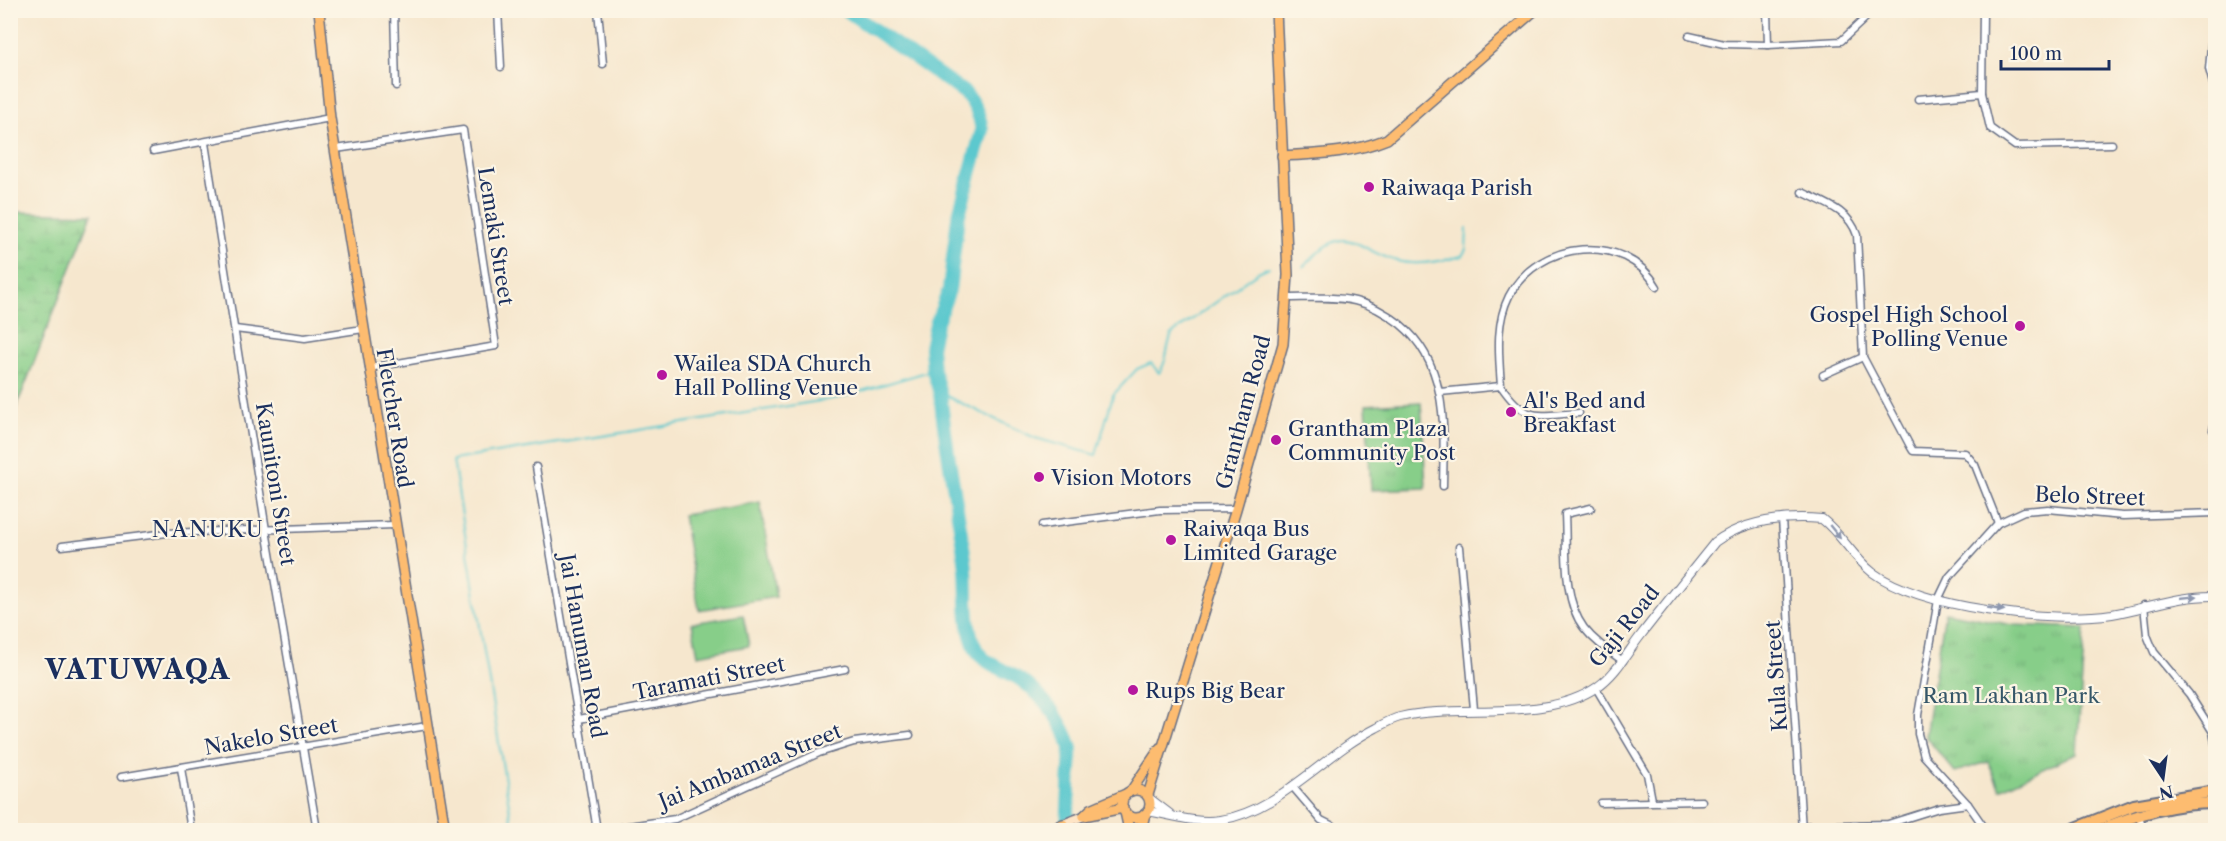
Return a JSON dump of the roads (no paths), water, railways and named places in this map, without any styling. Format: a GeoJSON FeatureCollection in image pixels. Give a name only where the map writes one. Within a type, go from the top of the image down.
{"type":"FeatureCollection","features":[{"type":"Feature","properties":{"kind":"highway"},"geometry":{"type":"LineString","coordinates":[[2071,831],[2134,805],[2216,791]]}},
{"type":"Feature","properties":{"kind":"highway"},"geometry":{"type":"LineString","coordinates":[[2099,831],[2137,814],[2176,806],[2216,802]]}},
{"type":"Feature","properties":{"kind":"main road","name":"Fletcher Road"},"geometry":{"type":"LineString","coordinates":[[319,10],[330,118],[445,831]]}},
{"type":"Feature","properties":{"kind":"main road","name":"Grantham Road"},"geometry":{"type":"LineString","coordinates":[[1148,797],[1278,364],[1288,275],[1276,10]]}},
{"type":"Feature","properties":{"kind":"main road"},"geometry":{"type":"LineString","coordinates":[[1282,156],[1339,152],[1369,147],[1387,139],[1535,10]]}},
{"type":"Feature","properties":{"kind":"main road","name":"Grantham Road"},"geometry":{"type":"LineString","coordinates":[[1129,792],[1165,741]]}},
{"type":"Feature","properties":{"kind":"main road"},"geometry":{"type":"LineString","coordinates":[[1080,817],[1090,809],[1138,790],[1148,797],[1141,831]]}},
{"type":"Feature","properties":{"kind":"main road"},"geometry":{"type":"LineString","coordinates":[[1128,831],[1123,800],[1129,792]]}},
{"type":"Feature","properties":{"kind":"main road"},"geometry":{"type":"LineString","coordinates":[[1048,831],[1080,817],[1124,810],[1135,817],[1146,813]]}},
{"type":"Feature","properties":{"kind":"street"},"geometry":{"type":"LineString","coordinates":[[394,10],[396,86]]}},
{"type":"Feature","properties":{"kind":"street"},"geometry":{"type":"LineString","coordinates":[[498,10],[501,67]]}},
{"type":"Feature","properties":{"kind":"street"},"geometry":{"type":"LineString","coordinates":[[598,10],[603,64]]}},
{"type":"Feature","properties":{"kind":"street"},"geometry":{"type":"LineString","coordinates":[[1767,10],[1768,45]]}},
{"type":"Feature","properties":{"kind":"street"},"geometry":{"type":"LineString","coordinates":[[1689,36],[1724,44],[1768,45],[1841,41],[1874,10]]}},
{"type":"Feature","properties":{"kind":"street"},"geometry":{"type":"LineString","coordinates":[[1983,10],[1982,93],[1990,128],[2015,146],[2112,144]]}},
{"type":"Feature","properties":{"kind":"street"},"geometry":{"type":"LineString","coordinates":[[2205,10],[2215,14],[2209,69],[2216,94]]}},
{"type":"Feature","properties":{"kind":"street"},"geometry":{"type":"LineString","coordinates":[[1918,99],[1982,93]]}},
{"type":"Feature","properties":{"kind":"street"},"geometry":{"type":"LineString","coordinates":[[153,151],[206,143],[330,118]]}},
{"type":"Feature","properties":{"kind":"street","name":"Lemaki Street"},"geometry":{"type":"LineString","coordinates":[[336,149],[464,130],[496,346],[369,368]]}},
{"type":"Feature","properties":{"kind":"street","name":"Kaunitoni Street"},"geometry":{"type":"LineString","coordinates":[[206,143],[266,530],[317,831]]}},
{"type":"Feature","properties":{"kind":"street"},"geometry":{"type":"LineString","coordinates":[[1802,192],[1842,212],[1853,222],[1857,235],[1863,357],[1913,451],[1965,453],[1975,465],[1998,523]]}},
{"type":"Feature","properties":{"kind":"street"},"geometry":{"type":"LineString","coordinates":[[1579,413],[1532,415],[1516,408],[1501,387],[1498,338],[1509,296],[1522,278],[1537,265],[1555,255],[1576,250],[1617,252],[1637,261],[1658,287]]}},
{"type":"Feature","properties":{"kind":"street"},"geometry":{"type":"LineString","coordinates":[[1286,298],[1343,300],[1379,309],[1410,333],[1422,346],[1430,359],[1443,408],[1443,486]]}},
{"type":"Feature","properties":{"kind":"street"},"geometry":{"type":"LineString","coordinates":[[235,329],[305,338],[363,329]]}},
{"type":"Feature","properties":{"kind":"street"},"geometry":{"type":"LineString","coordinates":[[1823,375],[1863,357]]}},
{"type":"Feature","properties":{"kind":"street"},"geometry":{"type":"LineString","coordinates":[[1440,392],[1501,387]]}},
{"type":"Feature","properties":{"kind":"street"},"geometry":{"type":"LineString","coordinates":[[2213,430],[2216,418]]}},
{"type":"Feature","properties":{"kind":"street","name":"Jai Hanuman Road"},"geometry":{"type":"LineString","coordinates":[[536,467],[597,831]]}},
{"type":"Feature","properties":{"kind":"street"},"geometry":{"type":"LineString","coordinates":[[1591,508],[1565,514],[1569,586],[1575,612],[1583,627],[1596,642],[1623,662]]}},
{"type":"Feature","properties":{"kind":"street"},"geometry":{"type":"LineString","coordinates":[[1042,525],[1160,510],[1236,509]]}},
{"type":"Feature","properties":{"kind":"street","name":"Belo Street"},"geometry":{"type":"LineString","coordinates":[[1986,831],[1968,804],[1924,756],[1918,734],[1917,715],[1938,600],[1949,577],[1998,523],[2033,509],[2123,516],[2216,513]]}},
{"type":"Feature","properties":{"kind":"street","name":"Gaji Road"},"geometry":{"type":"LineString","coordinates":[[1146,813],[1196,820],[1220,820],[1252,810],[1292,786],[1342,747],[1398,717],[1441,710],[1550,705],[1568,701],[1596,688],[1623,662],[1714,542],[1742,527],[1782,519],[1822,519],[1871,571],[1899,587],[1938,600],[2028,614],[2089,616],[2115,613],[2182,598],[2216,596]]}},
{"type":"Feature","properties":{"kind":"street","name":"Kula Street"},"geometry":{"type":"LineString","coordinates":[[1782,519],[1802,829]]}},
{"type":"Feature","properties":{"kind":"street"},"geometry":{"type":"LineString","coordinates":[[62,546],[167,533],[394,525]]}},
{"type":"Feature","properties":{"kind":"street"},"geometry":{"type":"LineString","coordinates":[[1459,547],[1474,709]]}},
{"type":"Feature","properties":{"kind":"street"},"geometry":{"type":"LineString","coordinates":[[2144,605],[2147,634],[2154,652],[2189,694],[2213,732],[2216,748]]}},
{"type":"Feature","properties":{"kind":"street","name":"Taramati Street"},"geometry":{"type":"LineString","coordinates":[[579,719],[845,669]]}},
{"type":"Feature","properties":{"kind":"street"},"geometry":{"type":"LineString","coordinates":[[1596,688],[1647,774],[1652,800]]}},
{"type":"Feature","properties":{"kind":"street","name":"Nakelo Street"},"geometry":{"type":"LineString","coordinates":[[121,777],[427,726]]}},
{"type":"Feature","properties":{"kind":"street","name":"Jai Ambamaa Street"},"geometry":{"type":"LineString","coordinates":[[603,831],[675,819],[819,753],[854,742],[910,735]]}},
{"type":"Feature","properties":{"kind":"street"},"geometry":{"type":"LineString","coordinates":[[181,768],[191,831]]}},
{"type":"Feature","properties":{"kind":"street"},"geometry":{"type":"LineString","coordinates":[[1292,786],[1321,820],[1341,831]]}},
{"type":"Feature","properties":{"kind":"street","name":"Gaji Road"},"geometry":{"type":"LineString","coordinates":[[1148,797],[1171,815]]}},
{"type":"Feature","properties":{"kind":"street"},"geometry":{"type":"LineString","coordinates":[[1601,803],[1652,800],[1702,801]]}},
{"type":"Feature","properties":{"kind":"street"},"geometry":{"type":"LineString","coordinates":[[1802,829],[1888,824],[1939,808],[1968,804]]}},
{"type":"Feature","properties":{"kind":"street"},"geometry":{"type":"LineString","coordinates":[[2137,814],[2144,831]]}},
{"type":"Feature","properties":{"kind":"waterway"},"geometry":{"type":"LineString","coordinates":[[846,10],[965,93],[980,120],[982,130],[958,218],[949,290],[936,324],[931,348],[933,370],[940,393],[965,560],[968,617],[972,639],[984,659],[1015,676],[1037,694],[1052,710],[1063,728],[1071,748],[1067,830]]}},
{"type":"Feature","properties":{"kind":"waterway"},"geometry":{"type":"LineString","coordinates":[[1303,267],[1318,252],[1341,240],[1359,244],[1397,261],[1412,263],[1455,258],[1462,256],[1466,249],[1467,228]]}},
{"type":"Feature","properties":{"kind":"waterway"},"geometry":{"type":"LineString","coordinates":[[940,393],[1035,438],[1096,455],[1113,395],[1137,369],[1151,363],[1159,373],[1164,364],[1172,334],[1258,272],[1269,267]]}},
{"type":"Feature","properties":{"kind":"waterway"},"geometry":{"type":"LineString","coordinates":[[513,830],[453,460],[838,398],[933,370]]}},
{"type":"Feature","properties":{"kind":"place","name":"Raiwaqa Parish"},"geometry":{"type":"Point","coordinates":[1369,187]}},
{"type":"Feature","properties":{"kind":"place","name":"Gospel High School Polling Venue"},"geometry":{"type":"Point","coordinates":[2020,326]}},
{"type":"Feature","properties":{"kind":"place","name":"Wailea SDA Church Hall Polling Venue"},"geometry":{"type":"Point","coordinates":[662,375]}},
{"type":"Feature","properties":{"kind":"place","name":"Al's Bed and Breakfast"},"geometry":{"type":"Point","coordinates":[1511,412]}},
{"type":"Feature","properties":{"kind":"place","name":"Grantham Plaza Community Post"},"geometry":{"type":"Point","coordinates":[1276,440]}},
{"type":"Feature","properties":{"kind":"place","name":"Vision Motors"},"geometry":{"type":"Point","coordinates":[1039,477]}},
{"type":"Feature","properties":{"kind":"place","name":"Raiwaqa Bus Limited Garage"},"geometry":{"type":"Point","coordinates":[1171,540]}},
{"type":"Feature","properties":{"kind":"place","name":"Rups Big Bear"},"geometry":{"type":"Point","coordinates":[1133,690]}},
{"type":"Feature","properties":{"kind":"district","name":"NANUKU"},"geometry":{"type":"Point","coordinates":[208,529]}},
{"type":"Feature","properties":{"kind":"district","name":"VATUWAQA"},"geometry":{"type":"Point","coordinates":[138,669]}},
{"type":"Feature","properties":{"kind":"park label","name":"Ram Lakhan Park"},"geometry":{"type":"Point","coordinates":[2011,695]}}]}
